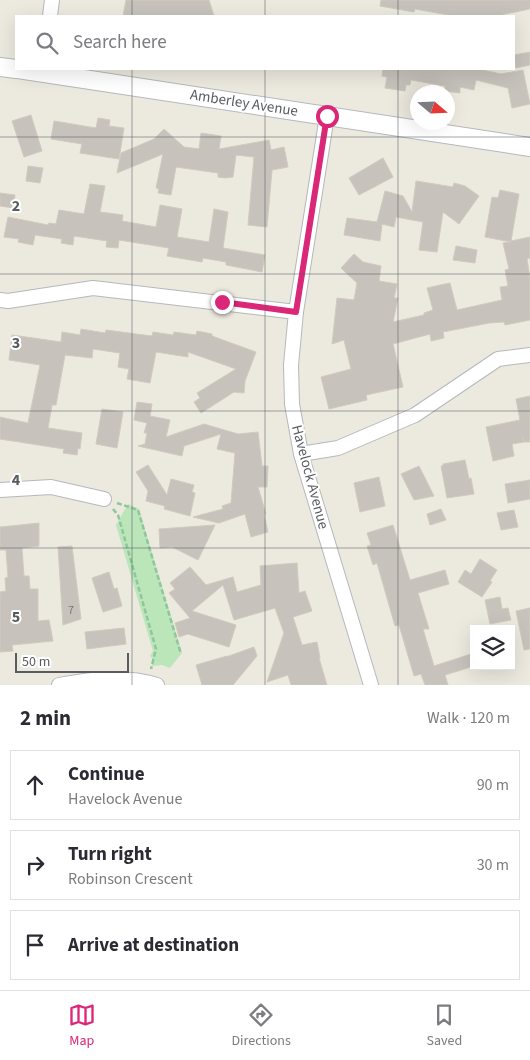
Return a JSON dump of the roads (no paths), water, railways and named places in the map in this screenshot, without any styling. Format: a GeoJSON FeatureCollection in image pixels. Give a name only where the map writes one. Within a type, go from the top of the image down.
{"type":"FeatureCollection","features":[{"type":"Feature","properties":{"kind":"street"},"geometry":{"type":"LineString","coordinates":[[50,15],[52,0]]}},
{"type":"Feature","properties":{"kind":"street","name":"Amberley Avenue"},"geometry":{"type":"LineString","coordinates":[[0,67],[15,69]]}},
{"type":"Feature","properties":{"kind":"street","name":"Amberley Avenue"},"geometry":{"type":"LineString","coordinates":[[41,70],[530,147]]}},
{"type":"Feature","properties":{"kind":"street","name":"Havelock Avenue"},"geometry":{"type":"LineString","coordinates":[[327,116],[296,312],[291,365],[292,404],[301,454],[371,685]]}},
{"type":"Feature","properties":{"kind":"street"},"geometry":{"type":"LineString","coordinates":[[0,300],[8,301],[93,288],[296,312]]}},
{"type":"Feature","properties":{"kind":"street"},"geometry":{"type":"LineString","coordinates":[[301,454],[338,448],[415,415],[498,359],[530,355]]}},
{"type":"Feature","properties":{"kind":"street"},"geometry":{"type":"LineString","coordinates":[[0,490],[51,487],[104,499]]}},
{"type":"Feature","properties":{"kind":"street"},"geometry":{"type":"LineString","coordinates":[[59,685],[110,679],[131,679],[152,684]]}}]}
